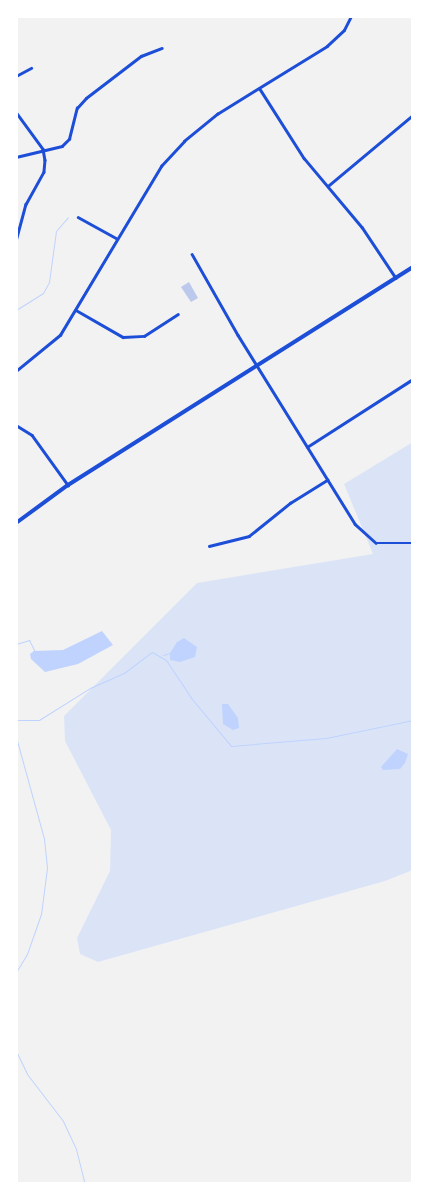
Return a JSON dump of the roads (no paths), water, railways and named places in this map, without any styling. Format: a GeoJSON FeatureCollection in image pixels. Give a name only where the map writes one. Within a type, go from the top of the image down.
{"type":"FeatureCollection","features":[{"type":"Feature","properties":{"kind":"main road"},"geometry":{"type":"LineString","coordinates":[[16,523],[68,485],[413,267]]}},
{"type":"Feature","properties":{"kind":"street"},"geometry":{"type":"LineString","coordinates":[[16,371],[53,344],[76,310],[116,238],[161,166],[184,141],[218,114],[327,46],[344,30],[351,16]]}},
{"type":"Feature","properties":{"kind":"street"},"geometry":{"type":"LineString","coordinates":[[16,157],[44,152],[62,146],[70,139],[77,108],[86,98],[141,56],[162,48]]}},
{"type":"Feature","properties":{"kind":"street"},"geometry":{"type":"LineString","coordinates":[[16,76],[31,68]]}},
{"type":"Feature","properties":{"kind":"street"},"geometry":{"type":"LineString","coordinates":[[260,89],[304,158],[362,227],[396,278]]}},
{"type":"Feature","properties":{"kind":"street"},"geometry":{"type":"LineString","coordinates":[[16,112],[44,152],[44,172],[26,204],[16,242]]}},
{"type":"Feature","properties":{"kind":"street"},"geometry":{"type":"LineString","coordinates":[[328,186],[413,115]]}},
{"type":"Feature","properties":{"kind":"street"},"geometry":{"type":"LineString","coordinates":[[78,217],[116,238]]}},
{"type":"Feature","properties":{"kind":"street"},"geometry":{"type":"LineString","coordinates":[[192,254],[257,366],[355,524],[371,541],[413,543]]}},
{"type":"Feature","properties":{"kind":"street"},"geometry":{"type":"LineString","coordinates":[[76,310],[123,336],[144,336],[178,314]]}},
{"type":"Feature","properties":{"kind":"street"},"geometry":{"type":"LineString","coordinates":[[307,447],[413,380]]}},
{"type":"Feature","properties":{"kind":"street"},"geometry":{"type":"LineString","coordinates":[[16,425],[32,435],[68,485]]}},
{"type":"Feature","properties":{"kind":"street"},"geometry":{"type":"LineString","coordinates":[[209,546],[249,536],[290,503],[327,480]]}},
{"type":"Feature","properties":{"kind":"water"},"geometry":{"type":"Polygon","coordinates":[[[102,631],[113,645],[78,664],[45,672],[31,659],[30,654],[34,651],[63,650],[102,631]]]}},
{"type":"Feature","properties":{"kind":"water"},"geometry":{"type":"Polygon","coordinates":[[[184,638],[197,647],[195,657],[180,662],[170,660],[170,653],[177,642],[184,638]]]}},
{"type":"Feature","properties":{"kind":"water"},"geometry":{"type":"Polygon","coordinates":[[[222,704],[228,704],[238,718],[239,728],[233,730],[223,724],[222,704]]]}},
{"type":"Feature","properties":{"kind":"water"},"geometry":{"type":"Polygon","coordinates":[[[397,749],[408,754],[405,763],[400,769],[383,770],[381,767],[397,749]]]}},
{"type":"Feature","properties":{"kind":"waterway"},"geometry":{"type":"LineString","coordinates":[[16,310],[43,293],[49,282],[56,231],[68,217]]}},
{"type":"Feature","properties":{"kind":"waterway"},"geometry":{"type":"LineString","coordinates":[[16,644],[29,640],[35,652]]}},
{"type":"Feature","properties":{"kind":"waterway"},"geometry":{"type":"LineString","coordinates":[[16,720],[39,720],[90,688],[124,673],[152,652],[166,660],[192,699],[231,746],[326,738],[413,720]]}},
{"type":"Feature","properties":{"kind":"waterway"},"geometry":{"type":"LineString","coordinates":[[163,655],[170,653]]}},
{"type":"Feature","properties":{"kind":"waterway"},"geometry":{"type":"LineString","coordinates":[[16,737],[44,839],[47,868],[41,914],[27,954],[16,972]]}},
{"type":"Feature","properties":{"kind":"waterway"},"geometry":{"type":"LineString","coordinates":[[16,1051],[27,1074],[63,1121],[76,1149],[85,1184]]}}]}
